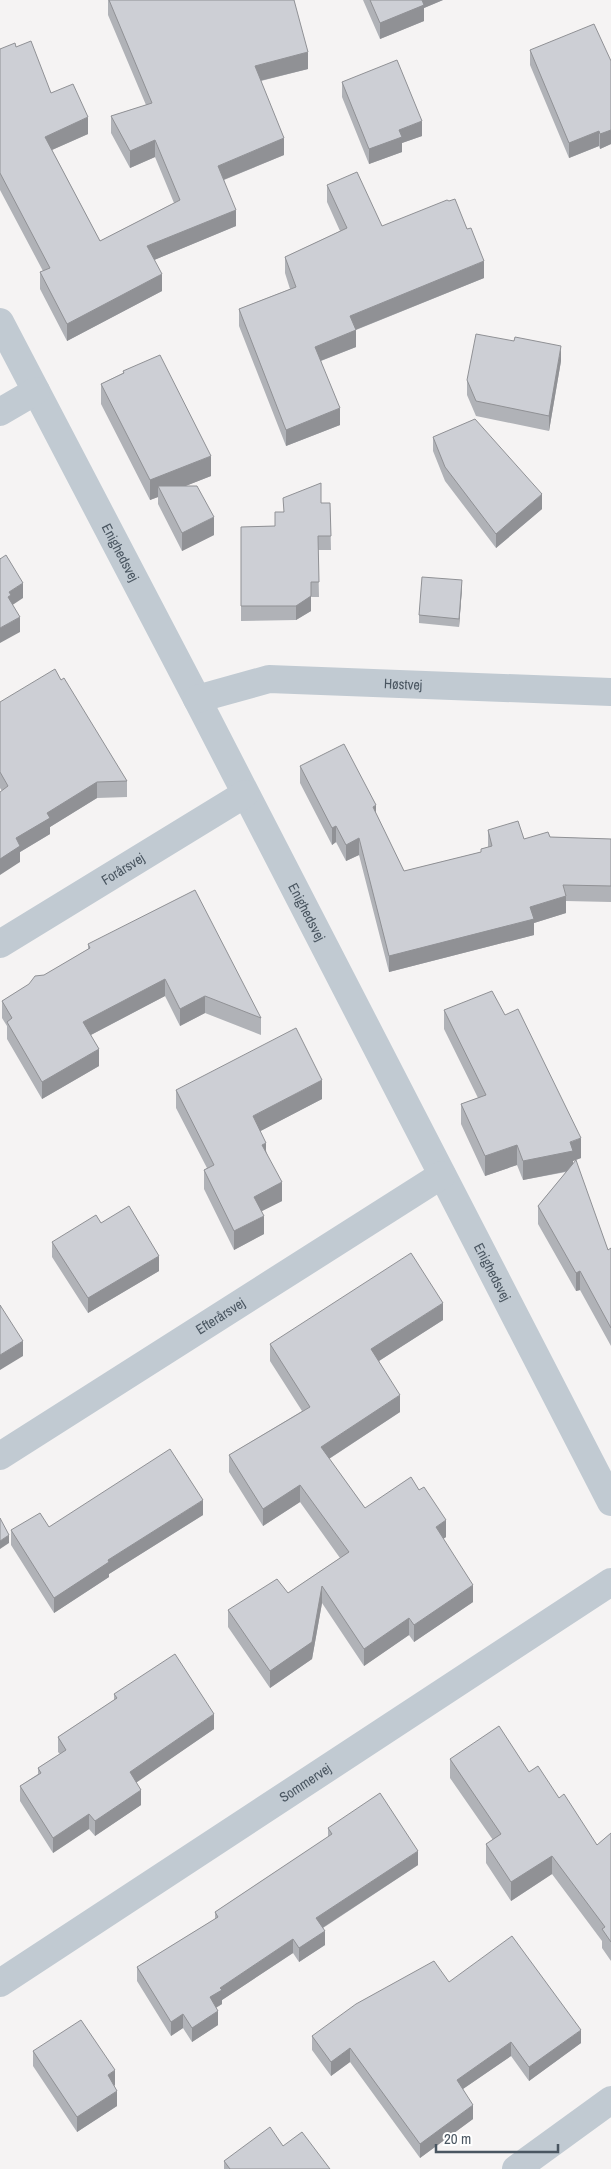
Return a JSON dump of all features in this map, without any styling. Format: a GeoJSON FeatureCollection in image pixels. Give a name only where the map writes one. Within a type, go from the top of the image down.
{"type":"FeatureCollection","features":[{"type":"Feature","properties":{"kind":"street","name":"Enighedsvej"},"geometry":{"type":"LineString","coordinates":[[0,322],[197,699],[611,1502]]}},
{"type":"Feature","properties":{"kind":"street"},"geometry":{"type":"LineString","coordinates":[[0,412],[36,391]]}},
{"type":"Feature","properties":{"kind":"street","name":"Høstvej"},"geometry":{"type":"LineString","coordinates":[[197,699],[269,679],[611,692]]}},
{"type":"Feature","properties":{"kind":"street","name":"Forårsvej"},"geometry":{"type":"LineString","coordinates":[[0,944],[245,794]]}},
{"type":"Feature","properties":{"kind":"street","name":"Efterårsvej"},"geometry":{"type":"LineString","coordinates":[[0,1456],[442,1175]]}},
{"type":"Feature","properties":{"kind":"street","name":"Sommervej"},"geometry":{"type":"LineString","coordinates":[[0,1983],[611,1582]]}},
{"type":"Feature","properties":{"kind":"street"},"geometry":{"type":"LineString","coordinates":[[516,2169],[611,2100]]}},
{"type":"Feature","properties":{"kind":"building"},"geometry":{"type":"Polygon","coordinates":[[[109,0],[294,0],[308,52],[255,66],[284,138],[218,166],[236,210],[147,246],[162,274],[67,324],[40,272],[50,268],[0,173],[0,49],[15,43],[16,47],[31,41],[51,93],[73,84],[88,117],[45,137],[100,241],[180,200],[155,140],[130,151],[111,116],[152,103],[109,0]]]}},
{"type":"Feature","properties":{"kind":"building"},"geometry":{"type":"Polygon","coordinates":[[[370,0],[422,0],[424,5],[380,23],[370,0]]]}},
{"type":"Feature","properties":{"kind":"building"},"geometry":{"type":"Polygon","coordinates":[[[594,24],[611,61],[611,130],[600,134],[599,131],[569,143],[530,50],[594,24]]]}},
{"type":"Feature","properties":{"kind":"building"},"geometry":{"type":"Polygon","coordinates":[[[397,60],[422,121],[399,130],[402,137],[369,149],[342,82],[397,60]]]}},
{"type":"Feature","properties":{"kind":"building"},"geometry":{"type":"Polygon","coordinates":[[[357,172],[382,226],[447,200],[455,199],[467,229],[471,228],[484,261],[350,316],[356,330],[315,347],[340,408],[286,430],[239,309],[296,287],[285,257],[347,228],[327,185],[357,172]]]}},
{"type":"Feature","properties":{"kind":"building"},"geometry":{"type":"Polygon","coordinates":[[[476,334],[514,341],[515,337],[561,346],[549,416],[476,401],[467,380],[476,334]]]}},
{"type":"Feature","properties":{"kind":"building"},"geometry":{"type":"Polygon","coordinates":[[[160,355],[211,456],[150,480],[101,384],[124,373],[123,371],[160,355]]]}},
{"type":"Feature","properties":{"kind":"building"},"geometry":{"type":"Polygon","coordinates":[[[475,419],[542,494],[496,534],[445,467],[433,437],[475,419]]]}},
{"type":"Feature","properties":{"kind":"building"},"geometry":{"type":"Polygon","coordinates":[[[321,483],[321,503],[330,503],[331,536],[318,536],[319,582],[311,582],[311,596],[296,606],[241,606],[241,527],[275,526],[275,512],[284,512],[283,498],[321,483]]]}},
{"type":"Feature","properties":{"kind":"building"},"geometry":{"type":"Polygon","coordinates":[[[158,486],[197,486],[214,517],[182,533],[158,486]]]}},
{"type":"Feature","properties":{"kind":"building"},"geometry":{"type":"Polygon","coordinates":[[[6,555],[23,583],[9,592],[11,595],[8,597],[20,617],[0,628],[0,559],[6,555]]]}},
{"type":"Feature","properties":{"kind":"building"},"geometry":{"type":"Polygon","coordinates":[[[422,577],[462,580],[459,619],[419,615],[422,577]]]}},
{"type":"Feature","properties":{"kind":"building"},"geometry":{"type":"Polygon","coordinates":[[[55,669],[61,680],[64,678],[127,781],[97,782],[47,813],[50,818],[16,838],[20,846],[0,859],[0,792],[8,786],[0,772],[0,702],[55,669]]]}},
{"type":"Feature","properties":{"kind":"building"},"geometry":{"type":"Polygon","coordinates":[[[344,744],[376,805],[373,807],[404,871],[481,852],[481,849],[492,846],[488,830],[518,821],[524,839],[548,832],[550,837],[611,839],[611,886],[563,885],[566,896],[530,907],[534,919],[389,956],[359,838],[346,845],[336,826],[332,828],[300,766],[344,744]]]}},
{"type":"Feature","properties":{"kind":"building"},"geometry":{"type":"Polygon","coordinates":[[[195,890],[261,1018],[205,996],[180,1009],[165,979],[83,1022],[99,1049],[42,1082],[7,1022],[12,1018],[2,1001],[29,984],[35,976],[44,975],[90,948],[88,944],[195,890]]]}},
{"type":"Feature","properties":{"kind":"building"},"geometry":{"type":"Polygon","coordinates":[[[492,991],[505,1015],[518,1009],[581,1138],[570,1142],[573,1151],[523,1161],[517,1145],[485,1156],[461,1104],[486,1095],[444,1010],[492,991]]]}},
{"type":"Feature","properties":{"kind":"building"},"geometry":{"type":"Polygon","coordinates":[[[296,1028],[322,1080],[253,1116],[266,1143],[262,1145],[282,1182],[254,1197],[264,1216],[234,1231],[204,1170],[214,1165],[176,1090],[296,1028]]]}},
{"type":"Feature","properties":{"kind":"building"},"geometry":{"type":"Polygon","coordinates":[[[576,1160],[608,1250],[611,1248],[611,1328],[580,1271],[576,1273],[538,1206],[576,1160]]]}},
{"type":"Feature","properties":{"kind":"building"},"geometry":{"type":"Polygon","coordinates":[[[129,1206],[159,1256],[88,1298],[52,1242],[96,1215],[101,1223],[129,1206]]]}},
{"type":"Feature","properties":{"kind":"building"},"geometry":{"type":"Polygon","coordinates":[[[411,1253],[443,1303],[371,1349],[400,1395],[321,1447],[365,1508],[411,1477],[419,1490],[424,1487],[446,1520],[436,1527],[473,1585],[414,1625],[409,1618],[364,1649],[322,1586],[312,1642],[270,1671],[228,1610],[277,1579],[288,1593],[349,1552],[300,1485],[263,1509],[229,1455],[310,1407],[270,1344],[411,1253]]]}},
{"type":"Feature","properties":{"kind":"building"},"geometry":{"type":"Polygon","coordinates":[[[0,1305],[23,1341],[0,1355],[0,1305]]]}},
{"type":"Feature","properties":{"kind":"building"},"geometry":{"type":"Polygon","coordinates":[[[170,1449],[203,1500],[108,1560],[109,1562],[54,1598],[11,1530],[40,1513],[49,1527],[170,1449]]]}},
{"type":"Feature","properties":{"kind":"building"},"geometry":{"type":"Polygon","coordinates":[[[0,1518],[9,1535],[0,1541],[0,1518]]]}},
{"type":"Feature","properties":{"kind":"building"},"geometry":{"type":"Polygon","coordinates":[[[175,1654],[214,1714],[130,1772],[141,1790],[95,1821],[89,1814],[53,1838],[20,1786],[41,1773],[38,1768],[66,1750],[58,1737],[117,1698],[114,1694],[175,1654]]]}},
{"type":"Feature","properties":{"kind":"building"},"geometry":{"type":"Polygon","coordinates":[[[499,1726],[529,1772],[538,1766],[559,1798],[564,1794],[597,1845],[611,1833],[611,1942],[602,1929],[605,1927],[552,1856],[511,1882],[486,1844],[501,1834],[450,1759],[499,1726]]]}},
{"type":"Feature","properties":{"kind":"building"},"geometry":{"type":"Polygon","coordinates":[[[380,1793],[418,1851],[316,1918],[325,1931],[299,1948],[293,1939],[220,1988],[222,1990],[210,1997],[218,2011],[192,2028],[183,2014],[171,2022],[137,1967],[218,1917],[215,1912],[332,1834],[328,1828],[380,1793]]]}},
{"type":"Feature","properties":{"kind":"building"},"geometry":{"type":"Polygon","coordinates":[[[512,1936],[581,2030],[529,2067],[511,2042],[457,2080],[473,2105],[420,2144],[350,2048],[331,2062],[312,2036],[356,2004],[434,1961],[449,1982],[512,1936]]]}},
{"type":"Feature","properties":{"kind":"building"},"geometry":{"type":"Polygon","coordinates":[[[81,2020],[115,2070],[108,2075],[117,2091],[77,2117],[33,2051],[81,2020]]]}},
{"type":"Feature","properties":{"kind":"building"},"geometry":{"type":"Polygon","coordinates":[[[270,2127],[283,2146],[302,2132],[330,2169],[230,2169],[224,2161],[270,2127]]]}}]}
